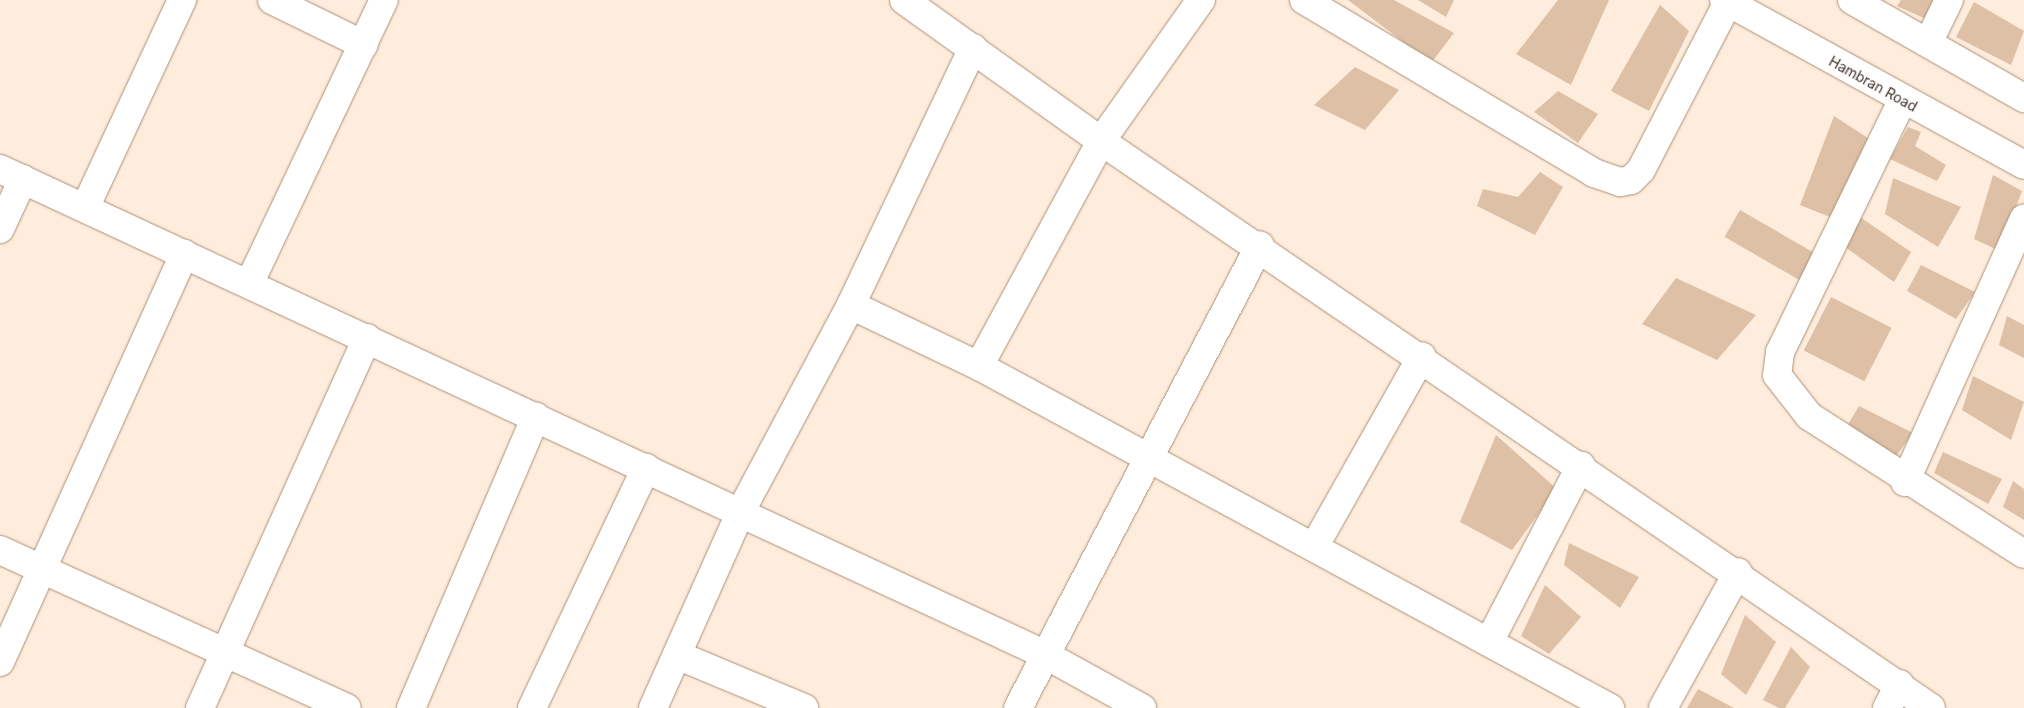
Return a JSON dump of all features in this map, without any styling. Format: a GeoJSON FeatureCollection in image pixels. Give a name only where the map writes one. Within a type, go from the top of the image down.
{"type":"FeatureCollection","features":[{"type":"Feature","properties":{"kind":"street"},"geometry":{"type":"LineString","coordinates":[[85,208],[182,0]]}},
{"type":"Feature","properties":{"kind":"street"},"geometry":{"type":"LineString","coordinates":[[272,0],[364,45]]}},
{"type":"Feature","properties":{"kind":"street"},"geometry":{"type":"LineString","coordinates":[[249,284],[384,0]]}},
{"type":"Feature","properties":{"kind":"street"},"geometry":{"type":"LineString","coordinates":[[904,0],[1101,141],[1260,245],[1738,572],[1900,684],[1931,708]]}},
{"type":"Feature","properties":{"kind":"street"},"geometry":{"type":"LineString","coordinates":[[1304,0],[1594,174],[1620,182],[1631,180],[1641,170],[1726,1]]}},
{"type":"Feature","properties":{"kind":"street"},"geometry":{"type":"LineString","coordinates":[[1852,0],[2024,98]]}},
{"type":"Feature","properties":{"kind":"street"},"geometry":{"type":"LineString","coordinates":[[1928,43],[1949,0]]}},
{"type":"Feature","properties":{"kind":"street","name":"Hambran Road"},"geometry":{"type":"LineString","coordinates":[[1726,1],[1902,101],[2024,165]]}},
{"type":"Feature","properties":{"kind":"street"},"geometry":{"type":"LineString","coordinates":[[979,366],[1101,141],[1122,107],[1195,8]]}},
{"type":"Feature","properties":{"kind":"street"},"geometry":{"type":"LineString","coordinates":[[653,708],[741,511],[851,305],[973,48]]}},
{"type":"Feature","properties":{"kind":"street"},"geometry":{"type":"LineString","coordinates":[[1902,101],[1780,352],[1777,376],[1809,416],[1905,482],[2024,554]]}},
{"type":"Feature","properties":{"kind":"street"},"geometry":{"type":"LineString","coordinates":[[0,229],[11,174],[741,511],[1044,654],[1142,708]]}},
{"type":"Feature","properties":{"kind":"street"},"geometry":{"type":"LineString","coordinates":[[1905,482],[2024,219]]}},
{"type":"Feature","properties":{"kind":"street"},"geometry":{"type":"LineString","coordinates":[[1018,708],[1044,654],[1149,459],[1260,245]]}},
{"type":"Feature","properties":{"kind":"street"},"geometry":{"type":"LineString","coordinates":[[0,662],[184,254]]}},
{"type":"Feature","properties":{"kind":"street"},"geometry":{"type":"LineString","coordinates":[[851,305],[979,366],[1610,708]]}},
{"type":"Feature","properties":{"kind":"street"},"geometry":{"type":"LineString","coordinates":[[200,708],[366,338]]}},
{"type":"Feature","properties":{"kind":"street"},"geometry":{"type":"LineString","coordinates":[[1314,547],[1422,356]]}},
{"type":"Feature","properties":{"kind":"street"},"geometry":{"type":"LineString","coordinates":[[411,708],[536,417]]}},
{"type":"Feature","properties":{"kind":"street"},"geometry":{"type":"LineString","coordinates":[[1489,642],[1581,465]]}},
{"type":"Feature","properties":{"kind":"street"},"geometry":{"type":"LineString","coordinates":[[532,708],[646,468]]}},
{"type":"Feature","properties":{"kind":"street"},"geometry":{"type":"LineString","coordinates":[[0,550],[346,708]]}},
{"type":"Feature","properties":{"kind":"street"},"geometry":{"type":"LineString","coordinates":[[1663,708],[1738,572]]}},
{"type":"Feature","properties":{"kind":"street"},"geometry":{"type":"LineString","coordinates":[[677,655],[804,708]]}},
{"type":"Feature","properties":{"kind":"street"},"geometry":{"type":"LineString","coordinates":[[1887,708],[1900,684]]}},
{"type":"Feature","properties":{"kind":"building"},"geometry":{"type":"Polygon","coordinates":[[[1348,0],[1394,0],[1454,33],[1431,63],[1348,0]]]}},
{"type":"Feature","properties":{"kind":"building"},"geometry":{"type":"Polygon","coordinates":[[[1418,0],[1454,0],[1446,17],[1418,0]]]}},
{"type":"Feature","properties":{"kind":"building"},"geometry":{"type":"Polygon","coordinates":[[[1558,0],[1609,0],[1571,85],[1516,54],[1558,0]]]}},
{"type":"Feature","properties":{"kind":"building"},"geometry":{"type":"Polygon","coordinates":[[[1901,0],[1936,0],[1926,19],[1897,6],[1901,0]]]}},
{"type":"Feature","properties":{"kind":"building"},"geometry":{"type":"Polygon","coordinates":[[[1974,2],[2024,31],[2011,65],[1956,37],[1974,2]]]}},
{"type":"Feature","properties":{"kind":"building"},"geometry":{"type":"Polygon","coordinates":[[[1660,5],[1689,31],[1649,111],[1611,91],[1660,5]]]}},
{"type":"Feature","properties":{"kind":"building"},"geometry":{"type":"Polygon","coordinates":[[[1355,67],[1399,90],[1365,130],[1314,105],[1355,67]]]}},
{"type":"Feature","properties":{"kind":"building"},"geometry":{"type":"Polygon","coordinates":[[[1558,91],[1598,114],[1578,143],[1534,112],[1558,91]]]}},
{"type":"Feature","properties":{"kind":"building"},"geometry":{"type":"Polygon","coordinates":[[[1834,116],[1868,138],[1830,217],[1800,205],[1834,116]]]}},
{"type":"Feature","properties":{"kind":"building"},"geometry":{"type":"Polygon","coordinates":[[[1908,127],[1921,132],[1915,146],[1946,165],[1937,181],[1890,159],[1908,127]]]}},
{"type":"Feature","properties":{"kind":"building"},"geometry":{"type":"Polygon","coordinates":[[[1540,172],[1563,187],[1535,235],[1477,206],[1483,189],[1518,197],[1540,172]]]}},
{"type":"Feature","properties":{"kind":"building"},"geometry":{"type":"Polygon","coordinates":[[[1993,175],[2022,191],[2000,251],[1974,239],[1993,175]]]}},
{"type":"Feature","properties":{"kind":"building"},"geometry":{"type":"Polygon","coordinates":[[[1893,178],[1961,207],[1938,247],[1885,214],[1893,178]]]}},
{"type":"Feature","properties":{"kind":"building"},"geometry":{"type":"Polygon","coordinates":[[[1740,210],[1818,255],[1802,282],[1724,237],[1740,210]]]}},
{"type":"Feature","properties":{"kind":"building"},"geometry":{"type":"Polygon","coordinates":[[[1860,217],[1911,252],[1894,282],[1845,247],[1860,217]]]}},
{"type":"Feature","properties":{"kind":"building"},"geometry":{"type":"Polygon","coordinates":[[[1921,265],[1975,292],[1956,319],[1907,291],[1921,265]]]}},
{"type":"Feature","properties":{"kind":"building"},"geometry":{"type":"Polygon","coordinates":[[[1676,278],[1756,315],[1717,360],[1642,324],[1676,278]]]}},
{"type":"Feature","properties":{"kind":"building"},"geometry":{"type":"Polygon","coordinates":[[[1831,297],[1892,328],[1864,381],[1804,350],[1831,297]]]}},
{"type":"Feature","properties":{"kind":"building"},"geometry":{"type":"Polygon","coordinates":[[[2007,316],[2024,325],[2024,358],[1999,345],[2007,316]]]}},
{"type":"Feature","properties":{"kind":"building"},"geometry":{"type":"Polygon","coordinates":[[[1973,376],[2024,402],[2011,440],[1962,410],[1973,376]]]}},
{"type":"Feature","properties":{"kind":"building"},"geometry":{"type":"Polygon","coordinates":[[[1859,406],[1913,433],[1894,459],[1847,426],[1859,406]]]}},
{"type":"Feature","properties":{"kind":"building"},"geometry":{"type":"Polygon","coordinates":[[[1496,435],[1557,489],[1512,550],[1460,522],[1496,435]]]}},
{"type":"Feature","properties":{"kind":"building"},"geometry":{"type":"Polygon","coordinates":[[[1943,452],[2002,479],[1988,504],[1934,473],[1943,452]]]}},
{"type":"Feature","properties":{"kind":"building"},"geometry":{"type":"Polygon","coordinates":[[[2013,481],[2024,489],[2024,520],[2003,507],[2013,481]]]}},
{"type":"Feature","properties":{"kind":"building"},"geometry":{"type":"Polygon","coordinates":[[[1569,543],[1639,577],[1620,608],[1564,565],[1569,543]]]}},
{"type":"Feature","properties":{"kind":"building"},"geometry":{"type":"Polygon","coordinates":[[[1545,585],[1581,617],[1549,654],[1521,636],[1545,585]]]}},
{"type":"Feature","properties":{"kind":"building"},"geometry":{"type":"Polygon","coordinates":[[[1745,615],[1776,642],[1746,695],[1721,674],[1745,615]]]}},
{"type":"Feature","properties":{"kind":"building"},"geometry":{"type":"Polygon","coordinates":[[[1791,647],[1810,667],[1785,708],[1779,708],[1763,700],[1791,647]]]}},
{"type":"Feature","properties":{"kind":"building"},"geometry":{"type":"Polygon","coordinates":[[[1698,689],[1734,708],[1687,708],[1698,689]]]}}]}
